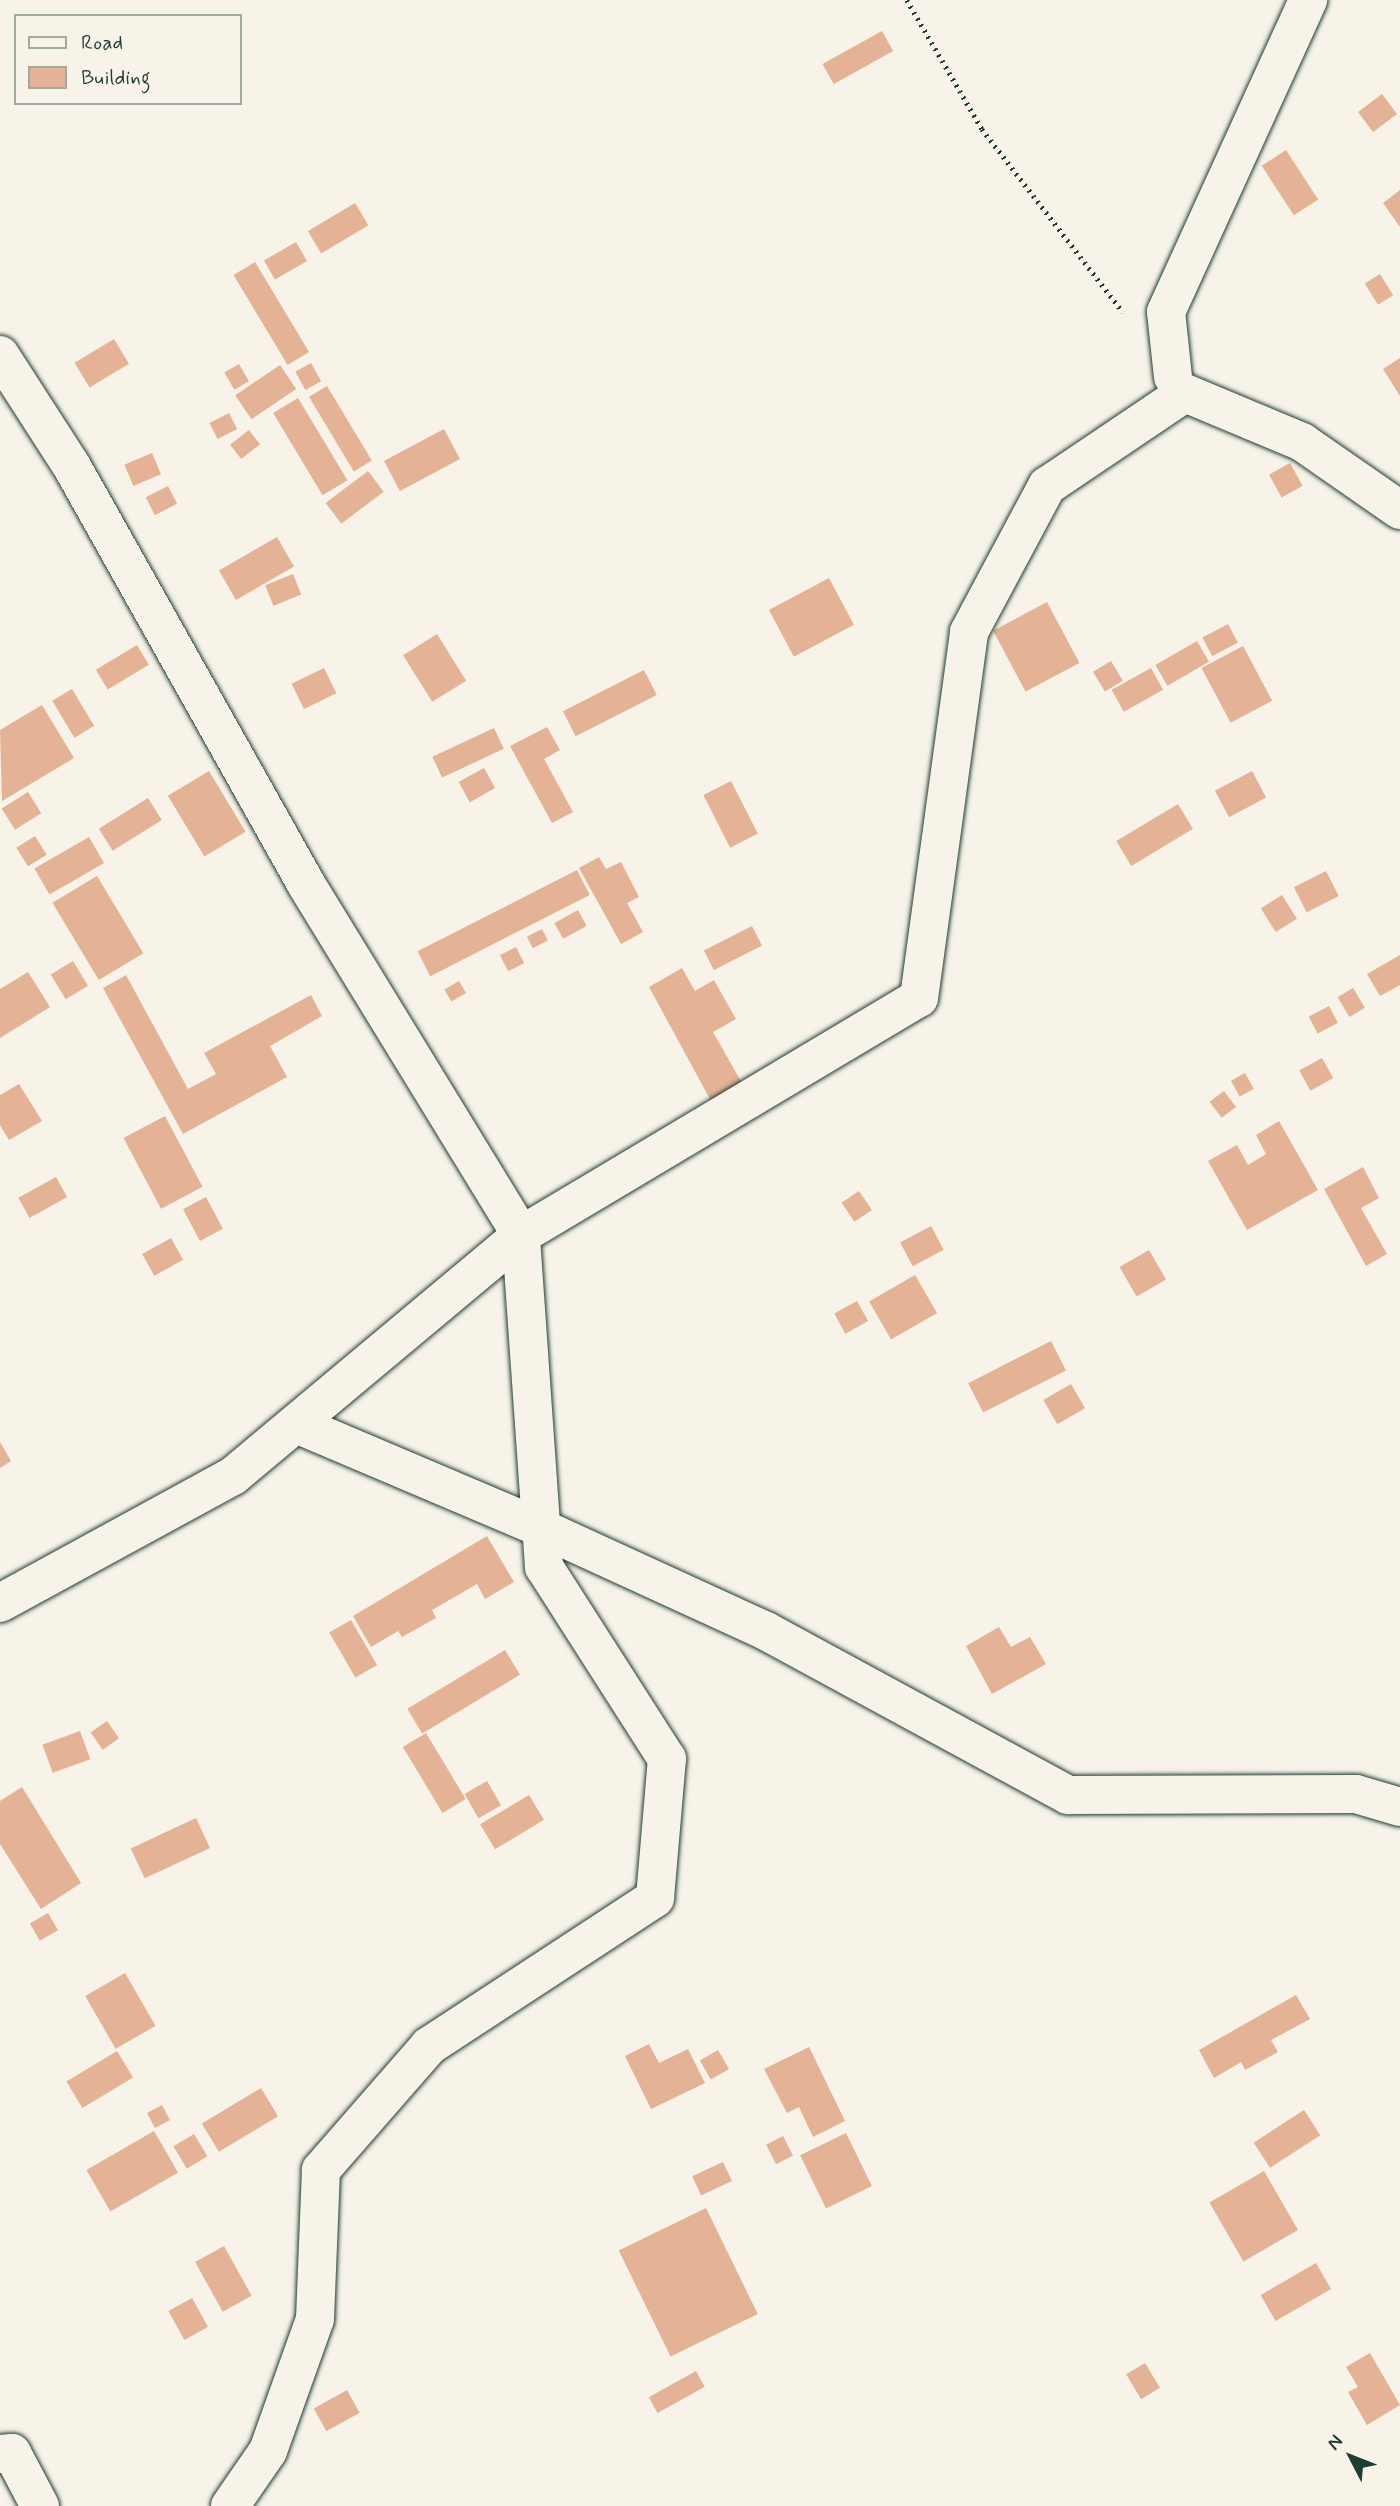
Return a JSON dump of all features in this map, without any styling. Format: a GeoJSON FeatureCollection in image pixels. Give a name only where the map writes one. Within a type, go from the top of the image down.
{"type":"FeatureCollection","features":[{"type":"Feature","properties":{"kind":"street"},"geometry":{"type":"LineString","coordinates":[[1173,377],[1166,312],[1308,0]]}},
{"type":"Feature","properties":{"kind":"street"},"geometry":{"type":"LineString","coordinates":[[0,355],[71,465],[306,884],[521,1235],[544,1567],[667,1759],[655,1898],[429,2046],[321,2170],[315,2319],[268,2451],[230,2506]]}},
{"type":"Feature","properties":{"kind":"street"},"geometry":{"type":"LineString","coordinates":[[0,1603],[233,1476],[521,1235],[919,998],[969,632],[1046,486],[1185,393],[1302,442],[1400,510]]}},
{"type":"Feature","properties":{"kind":"street"},"geometry":{"type":"LineString","coordinates":[[296,1424],[541,1528],[766,1631],[1068,1795],[1356,1794],[1400,1807]]}},
{"type":"Feature","properties":{"kind":"street"},"geometry":{"type":"LineString","coordinates":[[0,2454],[12,2453],[40,2506]]}},
{"type":"Feature","properties":{"kind":"path"},"geometry":{"type":"LineString","coordinates":[[907,0],[982,129],[1132,323]]}},
{"type":"Feature","properties":{"kind":"building"},"geometry":{"type":"Polygon","coordinates":[[[882,31],[893,51],[834,84],[823,64],[882,31]]]}},
{"type":"Feature","properties":{"kind":"building"},"geometry":{"type":"Polygon","coordinates":[[[1382,94],[1397,114],[1373,132],[1358,112],[1382,94]]]}},
{"type":"Feature","properties":{"kind":"building"},"geometry":{"type":"Polygon","coordinates":[[[1286,150],[1318,199],[1294,215],[1262,166],[1286,150]]]}},
{"type":"Feature","properties":{"kind":"building"},"geometry":{"type":"Polygon","coordinates":[[[1400,190],[1400,227],[1383,203],[1400,190]]]}},
{"type":"Feature","properties":{"kind":"building"},"geometry":{"type":"Polygon","coordinates":[[[355,203],[368,225],[321,254],[308,231],[355,203]]]}},
{"type":"Feature","properties":{"kind":"building"},"geometry":{"type":"Polygon","coordinates":[[[296,242],[307,261],[275,280],[264,260],[296,242]]]}},
{"type":"Feature","properties":{"kind":"building"},"geometry":{"type":"Polygon","coordinates":[[[255,262],[309,352],[288,365],[234,275],[255,262]]]}},
{"type":"Feature","properties":{"kind":"building"},"geometry":{"type":"Polygon","coordinates":[[[1380,274],[1393,295],[1378,305],[1365,284],[1380,274]]]}},
{"type":"Feature","properties":{"kind":"building"},"geometry":{"type":"Polygon","coordinates":[[[114,339],[129,364],[90,388],[75,363],[114,339]]]}},
{"type":"Feature","properties":{"kind":"building"},"geometry":{"type":"Polygon","coordinates":[[[1400,358],[1400,396],[1383,369],[1400,358]]]}},
{"type":"Feature","properties":{"kind":"building"},"geometry":{"type":"Polygon","coordinates":[[[311,363],[321,381],[305,390],[295,372],[311,363]]]}},
{"type":"Feature","properties":{"kind":"building"},"geometry":{"type":"Polygon","coordinates":[[[239,364],[249,381],[234,390],[224,372],[239,364]]]}},
{"type":"Feature","properties":{"kind":"building"},"geometry":{"type":"Polygon","coordinates":[[[280,365],[296,389],[251,419],[235,395],[280,365]]]}},
{"type":"Feature","properties":{"kind":"building"},"geometry":{"type":"Polygon","coordinates":[[[327,386],[372,461],[354,471],[309,397],[327,386]]]}},
{"type":"Feature","properties":{"kind":"building"},"geometry":{"type":"Polygon","coordinates":[[[298,398],[347,480],[323,495],[273,413],[298,398]]]}},
{"type":"Feature","properties":{"kind":"building"},"geometry":{"type":"Polygon","coordinates":[[[229,413],[237,429],[218,439],[209,423],[229,413]]]}},
{"type":"Feature","properties":{"kind":"building"},"geometry":{"type":"Polygon","coordinates":[[[444,429],[460,459],[400,491],[384,461],[444,429]]]}},
{"type":"Feature","properties":{"kind":"building"},"geometry":{"type":"Polygon","coordinates":[[[249,430],[260,444],[241,459],[230,445],[249,430]]]}},
{"type":"Feature","properties":{"kind":"building"},"geometry":{"type":"Polygon","coordinates":[[[152,453],[161,474],[133,486],[124,465],[152,453]]]}},
{"type":"Feature","properties":{"kind":"building"},"geometry":{"type":"Polygon","coordinates":[[[1290,463],[1303,486],[1282,497],[1269,475],[1290,463]]]}},
{"type":"Feature","properties":{"kind":"building"},"geometry":{"type":"Polygon","coordinates":[[[368,471],[384,492],[341,524],[326,503],[368,471]]]}},
{"type":"Feature","properties":{"kind":"building"},"geometry":{"type":"Polygon","coordinates":[[[168,486],[177,504],[155,515],[146,497],[168,486]]]}},
{"type":"Feature","properties":{"kind":"building"},"geometry":{"type":"Polygon","coordinates":[[[277,537],[294,566],[236,600],[219,570],[277,537]]]}},
{"type":"Feature","properties":{"kind":"building"},"geometry":{"type":"Polygon","coordinates":[[[293,574],[301,594],[273,606],[265,585],[293,574]]]}},
{"type":"Feature","properties":{"kind":"building"},"geometry":{"type":"Polygon","coordinates":[[[829,578],[854,625],[794,657],[769,610],[829,578]]]}},
{"type":"Feature","properties":{"kind":"building"},"geometry":{"type":"Polygon","coordinates":[[[1047,602],[1079,663],[1026,692],[993,631],[1047,602]]]}},
{"type":"Feature","properties":{"kind":"building"},"geometry":{"type":"Polygon","coordinates":[[[1228,624],[1238,643],[1212,656],[1202,638],[1228,624]]]}},
{"type":"Feature","properties":{"kind":"building"},"geometry":{"type":"Polygon","coordinates":[[[437,634],[466,681],[432,702],[403,655],[437,634]]]}},
{"type":"Feature","properties":{"kind":"building"},"geometry":{"type":"Polygon","coordinates":[[[1197,641],[1209,662],[1167,686],[1155,665],[1197,641]]]}},
{"type":"Feature","properties":{"kind":"building"},"geometry":{"type":"Polygon","coordinates":[[[137,645],[149,665],[108,689],[96,670],[137,645]]]}},
{"type":"Feature","properties":{"kind":"building"},"geometry":{"type":"Polygon","coordinates":[[[1243,646],[1272,701],[1231,723],[1202,668],[1243,646]]]}},
{"type":"Feature","properties":{"kind":"building"},"geometry":{"type":"Polygon","coordinates":[[[1111,661],[1123,681],[1105,692],[1093,672],[1111,661]]]}},
{"type":"Feature","properties":{"kind":"building"},"geometry":{"type":"Polygon","coordinates":[[[324,668],[336,693],[304,709],[292,684],[324,668]]]}},
{"type":"Feature","properties":{"kind":"building"},"geometry":{"type":"Polygon","coordinates":[[[1151,668],[1163,690],[1124,712],[1112,690],[1151,668]]]}},
{"type":"Feature","properties":{"kind":"building"},"geometry":{"type":"Polygon","coordinates":[[[644,670],[657,695],[576,736],[563,711],[644,670]]]}},
{"type":"Feature","properties":{"kind":"building"},"geometry":{"type":"Polygon","coordinates":[[[72,689],[94,726],[74,738],[52,701],[72,689]]]}},
{"type":"Feature","properties":{"kind":"building"},"geometry":{"type":"Polygon","coordinates":[[[42,705],[74,758],[2,801],[0,730],[42,705]]]}},
{"type":"Feature","properties":{"kind":"building"},"geometry":{"type":"Polygon","coordinates":[[[547,727],[560,750],[544,759],[573,812],[552,823],[510,746],[547,727]]]}},
{"type":"Feature","properties":{"kind":"building"},"geometry":{"type":"Polygon","coordinates":[[[494,728],[504,749],[442,778],[432,757],[494,728]]]}},
{"type":"Feature","properties":{"kind":"building"},"geometry":{"type":"Polygon","coordinates":[[[484,768],[495,788],[470,802],[459,782],[484,768]]]}},
{"type":"Feature","properties":{"kind":"building"},"geometry":{"type":"Polygon","coordinates":[[[209,771],[246,832],[204,857],[168,796],[209,771]]]}},
{"type":"Feature","properties":{"kind":"building"},"geometry":{"type":"Polygon","coordinates":[[[1252,771],[1266,797],[1229,817],[1215,791],[1252,771]]]}},
{"type":"Feature","properties":{"kind":"building"},"geometry":{"type":"Polygon","coordinates":[[[731,781],[758,834],[730,848],[703,795],[731,781]]]}},
{"type":"Feature","properties":{"kind":"building"},"geometry":{"type":"Polygon","coordinates":[[[28,792],[41,813],[15,830],[2,808],[28,792]]]}},
{"type":"Feature","properties":{"kind":"building"},"geometry":{"type":"Polygon","coordinates":[[[148,798],[162,820],[113,851],[99,829],[148,798]]]}},
{"type":"Feature","properties":{"kind":"building"},"geometry":{"type":"Polygon","coordinates":[[[1178,804],[1193,829],[1131,866],[1116,841],[1178,804]]]}},
{"type":"Feature","properties":{"kind":"building"},"geometry":{"type":"Polygon","coordinates":[[[35,836],[47,855],[28,866],[16,848],[35,836]]]}},
{"type":"Feature","properties":{"kind":"building"},"geometry":{"type":"Polygon","coordinates":[[[89,837],[104,863],[49,894],[34,868],[89,837]]]}},
{"type":"Feature","properties":{"kind":"building"},"geometry":{"type":"Polygon","coordinates":[[[599,857],[606,869],[621,862],[639,897],[627,903],[643,932],[621,944],[579,868],[599,857]]]}},
{"type":"Feature","properties":{"kind":"building"},"geometry":{"type":"Polygon","coordinates":[[[577,870],[590,895],[430,976],[418,951],[577,870]]]}},
{"type":"Feature","properties":{"kind":"building"},"geometry":{"type":"Polygon","coordinates":[[[1326,871],[1339,896],[1307,912],[1294,887],[1326,871]]]}},
{"type":"Feature","properties":{"kind":"building"},"geometry":{"type":"Polygon","coordinates":[[[97,876],[143,953],[99,980],[52,903],[97,876]]]}},
{"type":"Feature","properties":{"kind":"building"},"geometry":{"type":"Polygon","coordinates":[[[1282,895],[1297,919],[1276,932],[1261,908],[1282,895]]]}},
{"type":"Feature","properties":{"kind":"building"},"geometry":{"type":"Polygon","coordinates":[[[578,910],[587,926],[563,939],[554,923],[578,910]]]}},
{"type":"Feature","properties":{"kind":"building"},"geometry":{"type":"Polygon","coordinates":[[[752,926],[762,946],[714,970],[704,951],[752,926]]]}},
{"type":"Feature","properties":{"kind":"building"},"geometry":{"type":"Polygon","coordinates":[[[542,929],[548,941],[533,948],[527,937],[542,929]]]}},
{"type":"Feature","properties":{"kind":"building"},"geometry":{"type":"Polygon","coordinates":[[[516,947],[524,963],[508,971],[500,955],[516,947]]]}},
{"type":"Feature","properties":{"kind":"building"},"geometry":{"type":"Polygon","coordinates":[[[1400,955],[1400,985],[1380,996],[1367,974],[1400,955]]]}},
{"type":"Feature","properties":{"kind":"building"},"geometry":{"type":"Polygon","coordinates":[[[73,961],[88,986],[66,999],[51,974],[73,961]]]}},
{"type":"Feature","properties":{"kind":"building"},"geometry":{"type":"Polygon","coordinates":[[[682,968],[695,991],[714,980],[736,1019],[713,1032],[742,1083],[711,1101],[649,987],[682,968]]]}},
{"type":"Feature","properties":{"kind":"building"},"geometry":{"type":"Polygon","coordinates":[[[28,972],[50,1007],[0,1038],[0,989],[28,972]]]}},
{"type":"Feature","properties":{"kind":"building"},"geometry":{"type":"Polygon","coordinates":[[[126,975],[188,1089],[216,1074],[204,1053],[311,995],[322,1016],[270,1046],[287,1077],[183,1134],[103,988],[126,975]]]}},
{"type":"Feature","properties":{"kind":"building"},"geometry":{"type":"Polygon","coordinates":[[[459,981],[466,993],[451,1002],[444,990],[459,981]]]}},
{"type":"Feature","properties":{"kind":"building"},"geometry":{"type":"Polygon","coordinates":[[[1353,988],[1365,1008],[1349,1017],[1338,997],[1353,988]]]}},
{"type":"Feature","properties":{"kind":"building"},"geometry":{"type":"Polygon","coordinates":[[[1329,1006],[1338,1023],[1318,1034],[1309,1017],[1329,1006]]]}},
{"type":"Feature","properties":{"kind":"building"},"geometry":{"type":"Polygon","coordinates":[[[1322,1058],[1333,1078],[1310,1091],[1299,1071],[1322,1058]]]}},
{"type":"Feature","properties":{"kind":"building"},"geometry":{"type":"Polygon","coordinates":[[[1245,1073],[1254,1089],[1240,1097],[1231,1081],[1245,1073]]]}},
{"type":"Feature","properties":{"kind":"building"},"geometry":{"type":"Polygon","coordinates":[[[19,1084],[42,1121],[9,1140],[0,1125],[0,1095],[19,1084]]]}},
{"type":"Feature","properties":{"kind":"building"},"geometry":{"type":"Polygon","coordinates":[[[1224,1091],[1236,1107],[1222,1118],[1210,1102],[1224,1091]]]}},
{"type":"Feature","properties":{"kind":"building"},"geometry":{"type":"Polygon","coordinates":[[[165,1116],[203,1187],[161,1209],[124,1138],[165,1116]]]}},
{"type":"Feature","properties":{"kind":"building"},"geometry":{"type":"Polygon","coordinates":[[[1279,1121],[1318,1190],[1247,1230],[1208,1161],[1237,1145],[1248,1165],[1266,1154],[1256,1135],[1279,1121]]]}},
{"type":"Feature","properties":{"kind":"building"},"geometry":{"type":"Polygon","coordinates":[[[1363,1167],[1379,1198],[1361,1208],[1387,1254],[1366,1266],[1324,1189],[1363,1167]]]}},
{"type":"Feature","properties":{"kind":"building"},"geometry":{"type":"Polygon","coordinates":[[[56,1177],[67,1197],[30,1218],[18,1198],[56,1177]]]}},
{"type":"Feature","properties":{"kind":"building"},"geometry":{"type":"Polygon","coordinates":[[[859,1191],[872,1210],[854,1222],[842,1203],[859,1191]]]}},
{"type":"Feature","properties":{"kind":"building"},"geometry":{"type":"Polygon","coordinates":[[[206,1197],[223,1229],[200,1241],[183,1209],[206,1197]]]}},
{"type":"Feature","properties":{"kind":"building"},"geometry":{"type":"Polygon","coordinates":[[[931,1226],[944,1250],[913,1266],[900,1242],[931,1226]]]}},
{"type":"Feature","properties":{"kind":"building"},"geometry":{"type":"Polygon","coordinates":[[[171,1238],[183,1260],[154,1276],[142,1254],[171,1238]]]}},
{"type":"Feature","properties":{"kind":"building"},"geometry":{"type":"Polygon","coordinates":[[[1149,1250],[1166,1279],[1137,1296],[1120,1267],[1149,1250]]]}},
{"type":"Feature","properties":{"kind":"building"},"geometry":{"type":"Polygon","coordinates":[[[915,1275],[937,1313],[891,1340],[869,1302],[915,1275]]]}},
{"type":"Feature","properties":{"kind":"building"},"geometry":{"type":"Polygon","coordinates":[[[857,1301],[868,1321],[845,1334],[834,1314],[857,1301]]]}},
{"type":"Feature","properties":{"kind":"building"},"geometry":{"type":"Polygon","coordinates":[[[1051,1341],[1066,1370],[983,1413],[968,1383],[1051,1341]]]}},
{"type":"Feature","properties":{"kind":"building"},"geometry":{"type":"Polygon","coordinates":[[[1071,1384],[1085,1408],[1057,1424],[1043,1400],[1071,1384]]]}},
{"type":"Feature","properties":{"kind":"building"},"geometry":{"type":"Polygon","coordinates":[[[0,1442],[11,1461],[0,1468],[0,1442]]]}},
{"type":"Feature","properties":{"kind":"building"},"geometry":{"type":"Polygon","coordinates":[[[487,1536],[514,1582],[485,1599],[477,1584],[432,1610],[436,1618],[402,1637],[398,1631],[371,1647],[353,1616],[487,1536]]]}},
{"type":"Feature","properties":{"kind":"building"},"geometry":{"type":"Polygon","coordinates":[[[351,1620],[377,1665],[355,1678],[329,1632],[351,1620]]]}},
{"type":"Feature","properties":{"kind":"building"},"geometry":{"type":"Polygon","coordinates":[[[999,1627],[1011,1647],[1030,1637],[1046,1664],[992,1694],[966,1646],[999,1627]]]}},
{"type":"Feature","properties":{"kind":"building"},"geometry":{"type":"Polygon","coordinates":[[[505,1650],[520,1675],[422,1734],[407,1709],[505,1650]]]}},
{"type":"Feature","properties":{"kind":"building"},"geometry":{"type":"Polygon","coordinates":[[[107,1721],[119,1738],[103,1750],[91,1732],[107,1721]]]}},
{"type":"Feature","properties":{"kind":"building"},"geometry":{"type":"Polygon","coordinates":[[[80,1731],[90,1759],[53,1773],[42,1745],[80,1731]]]}},
{"type":"Feature","properties":{"kind":"building"},"geometry":{"type":"Polygon","coordinates":[[[426,1733],[466,1799],[443,1813],[403,1747],[426,1733]]]}},
{"type":"Feature","properties":{"kind":"building"},"geometry":{"type":"Polygon","coordinates":[[[487,1781],[501,1805],[478,1818],[464,1794],[487,1781]]]}},
{"type":"Feature","properties":{"kind":"building"},"geometry":{"type":"Polygon","coordinates":[[[22,1787],[81,1883],[41,1909],[0,1844],[0,1801],[22,1787]]]}},
{"type":"Feature","properties":{"kind":"building"},"geometry":{"type":"Polygon","coordinates":[[[529,1795],[544,1820],[495,1849],[480,1824],[529,1795]]]}},
{"type":"Feature","properties":{"kind":"building"},"geometry":{"type":"Polygon","coordinates":[[[196,1818],[210,1848],[145,1878],[131,1848],[196,1818]]]}},
{"type":"Feature","properties":{"kind":"building"},"geometry":{"type":"Polygon","coordinates":[[[48,1913],[58,1930],[40,1941],[30,1924],[48,1913]]]}},
{"type":"Feature","properties":{"kind":"building"},"geometry":{"type":"Polygon","coordinates":[[[125,1973],[156,2026],[116,2049],[85,1996],[125,1973]]]}},
{"type":"Feature","properties":{"kind":"building"},"geometry":{"type":"Polygon","coordinates":[[[1296,1995],[1310,2019],[1271,2040],[1278,2052],[1245,2070],[1241,2062],[1214,2078],[1199,2050],[1296,1995]]]}},
{"type":"Feature","properties":{"kind":"building"},"geometry":{"type":"Polygon","coordinates":[[[649,2044],[659,2063],[688,2049],[705,2083],[651,2109],[625,2056],[649,2044]]]}},
{"type":"Feature","properties":{"kind":"building"},"geometry":{"type":"Polygon","coordinates":[[[809,2047],[845,2121],[813,2137],[799,2107],[787,2113],[764,2069],[809,2047]]]}},
{"type":"Feature","properties":{"kind":"building"},"geometry":{"type":"Polygon","coordinates":[[[718,2050],[729,2069],[711,2080],[700,2060],[718,2050]]]}},
{"type":"Feature","properties":{"kind":"building"},"geometry":{"type":"Polygon","coordinates":[[[117,2051],[133,2078],[82,2108],[66,2081],[117,2051]]]}},
{"type":"Feature","properties":{"kind":"building"},"geometry":{"type":"Polygon","coordinates":[[[261,2088],[278,2116],[219,2152],[202,2124],[261,2088]]]}},
{"type":"Feature","properties":{"kind":"building"},"geometry":{"type":"Polygon","coordinates":[[[162,2105],[170,2120],[155,2128],[147,2113],[162,2105]]]}},
{"type":"Feature","properties":{"kind":"building"},"geometry":{"type":"Polygon","coordinates":[[[1304,2110],[1320,2135],[1270,2168],[1254,2143],[1304,2110]]]}},
{"type":"Feature","properties":{"kind":"building"},"geometry":{"type":"Polygon","coordinates":[[[154,2131],[178,2173],[110,2212],[86,2170],[154,2131]]]}},
{"type":"Feature","properties":{"kind":"building"},"geometry":{"type":"Polygon","coordinates":[[[846,2133],[872,2186],[826,2208],[800,2155],[846,2133]]]}},
{"type":"Feature","properties":{"kind":"building"},"geometry":{"type":"Polygon","coordinates":[[[194,2134],[207,2156],[187,2169],[173,2146],[194,2134]]]}},
{"type":"Feature","properties":{"kind":"building"},"geometry":{"type":"Polygon","coordinates":[[[783,2136],[793,2156],[776,2164],[766,2145],[783,2136]]]}},
{"type":"Feature","properties":{"kind":"building"},"geometry":{"type":"Polygon","coordinates":[[[723,2162],[732,2181],[701,2195],[692,2176],[723,2162]]]}},
{"type":"Feature","properties":{"kind":"building"},"geometry":{"type":"Polygon","coordinates":[[[1264,2171],[1298,2230],[1243,2261],[1209,2202],[1264,2171]]]}},
{"type":"Feature","properties":{"kind":"building"},"geometry":{"type":"Polygon","coordinates":[[[706,2208],[758,2314],[671,2357],[619,2251],[706,2208]]]}},
{"type":"Feature","properties":{"kind":"building"},"geometry":{"type":"Polygon","coordinates":[[[224,2246],[252,2296],[223,2312],[195,2262],[224,2246]]]}},
{"type":"Feature","properties":{"kind":"building"},"geometry":{"type":"Polygon","coordinates":[[[1316,2263],[1331,2289],[1276,2321],[1261,2295],[1316,2263]]]}},
{"type":"Feature","properties":{"kind":"building"},"geometry":{"type":"Polygon","coordinates":[[[192,2298],[208,2327],[184,2340],[168,2311],[192,2298]]]}},
{"type":"Feature","properties":{"kind":"building"},"geometry":{"type":"Polygon","coordinates":[[[1370,2353],[1400,2405],[1367,2425],[1348,2392],[1358,2387],[1346,2367],[1370,2353]]]}},
{"type":"Feature","properties":{"kind":"building"},"geometry":{"type":"Polygon","coordinates":[[[1145,2363],[1160,2388],[1141,2399],[1126,2374],[1145,2363]]]}},
{"type":"Feature","properties":{"kind":"building"},"geometry":{"type":"Polygon","coordinates":[[[696,2371],[705,2387],[657,2413],[649,2397],[696,2371]]]}},
{"type":"Feature","properties":{"kind":"building"},"geometry":{"type":"Polygon","coordinates":[[[347,2390],[360,2413],[326,2431],[314,2408],[347,2390]]]}}]}
